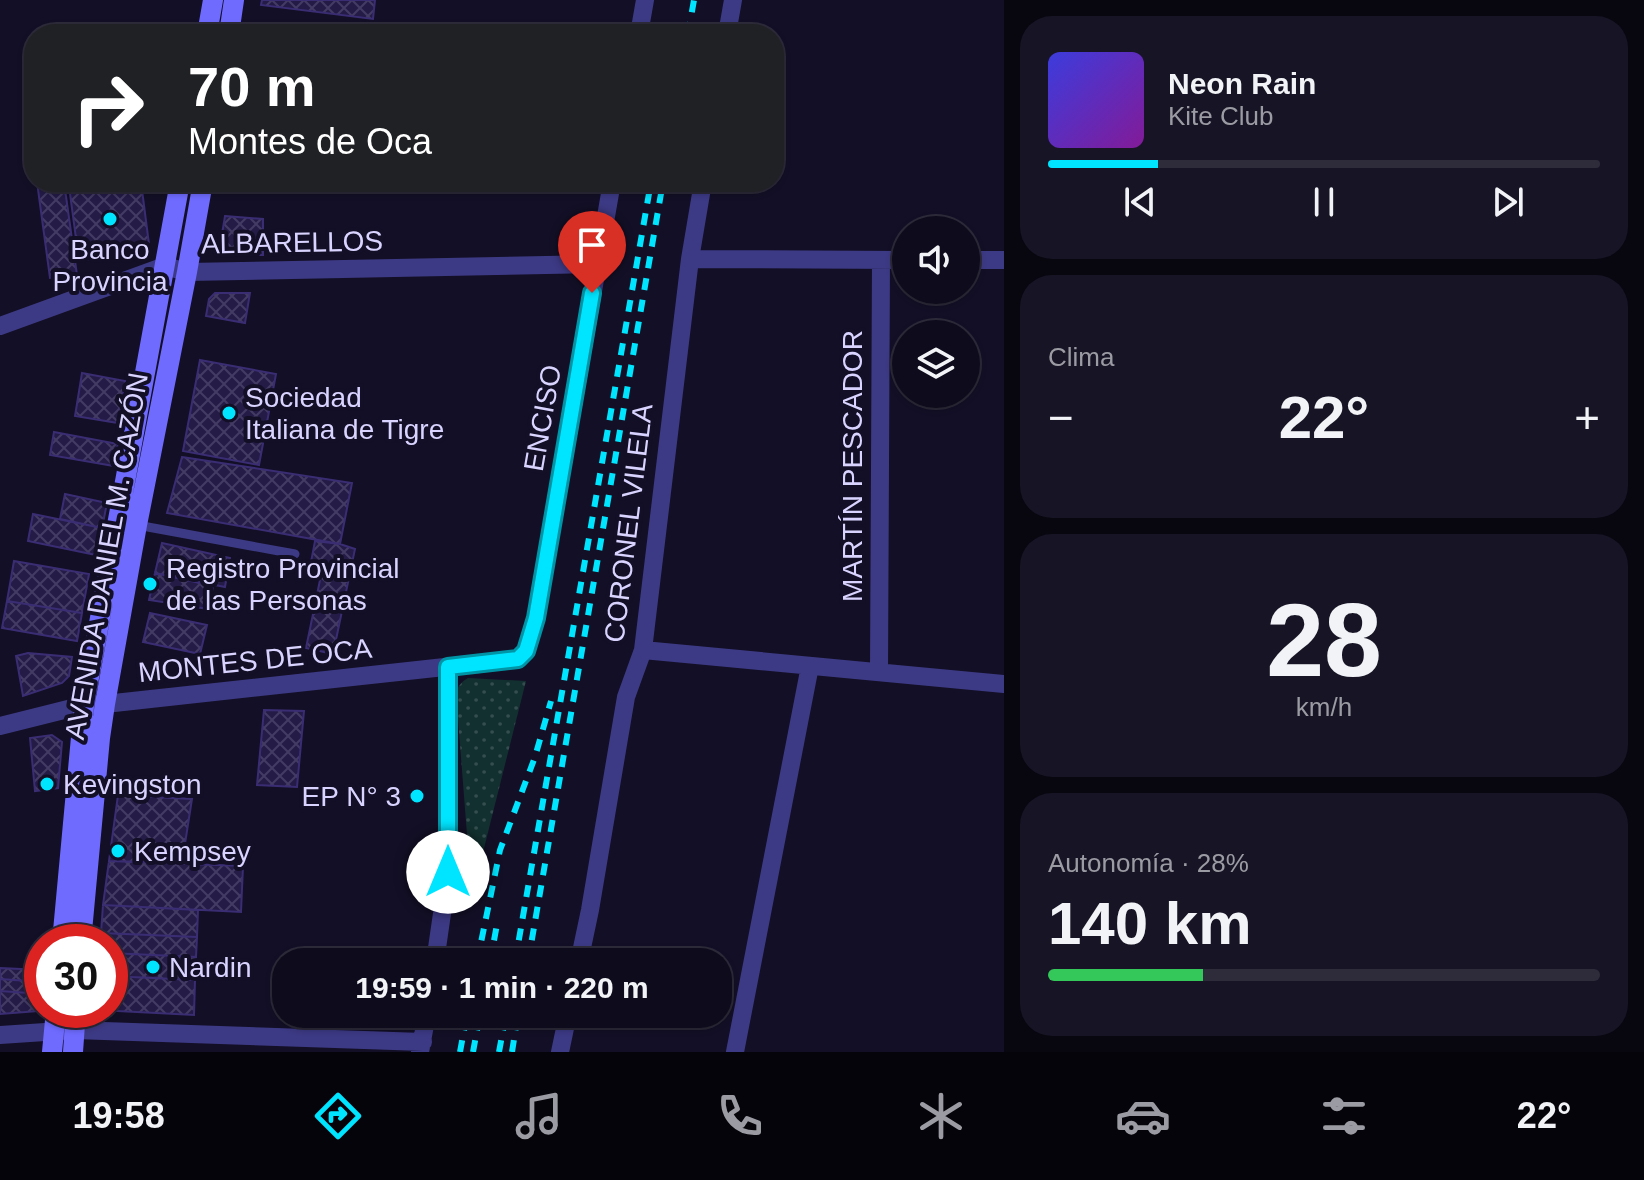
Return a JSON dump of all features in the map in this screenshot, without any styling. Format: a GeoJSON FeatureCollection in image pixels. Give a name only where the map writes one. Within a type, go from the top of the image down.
{"type":"FeatureCollection","features":[{"type":"Feature","properties":{"kind":"main road"},"geometry":{"type":"LineString","coordinates":[[209,24],[213,0]]}},
{"type":"Feature","properties":{"kind":"main road"},"geometry":{"type":"LineString","coordinates":[[230,24],[234,0]]}},
{"type":"Feature","properties":{"kind":"main road","name":"AVENIDA DANIEL M. CAZÓN"},"geometry":{"type":"LineString","coordinates":[[64,924],[84,705],[178,192]]}},
{"type":"Feature","properties":{"kind":"main road","name":"AVENIDA DANIEL M. CAZÓN"},"geometry":{"type":"LineString","coordinates":[[83,924],[105,704],[201,192]]}},
{"type":"Feature","properties":{"kind":"main road"},"geometry":{"type":"LineString","coordinates":[[52,1052],[62,1028]]}},
{"type":"Feature","properties":{"kind":"main road"},"geometry":{"type":"LineString","coordinates":[[67,1028],[73,1052]]}},
{"type":"Feature","properties":{"kind":"street"},"geometry":{"type":"LineString","coordinates":[[641,24],[645,0]]}},
{"type":"Feature","properties":{"kind":"street"},"geometry":{"type":"LineString","coordinates":[[729,24],[733,0]]}},
{"type":"Feature","properties":{"kind":"street","name":"ENCISO"},"geometry":{"type":"LineString","coordinates":[[518,659],[526,651],[536,618],[610,192]]}},
{"type":"Feature","properties":{"kind":"street","name":"CORONEL VILELA"},"geometry":{"type":"LineString","coordinates":[[582,948],[626,697],[643,650],[690,259],[701,192]]}},
{"type":"Feature","properties":{"kind":"street"},"geometry":{"type":"LineString","coordinates":[[690,259],[892,260]]}},
{"type":"Feature","properties":{"kind":"street","name":"MARTÍN PESCADOR"},"geometry":{"type":"LineString","coordinates":[[879,672],[881,260]]}},
{"type":"Feature","properties":{"kind":"street"},"geometry":{"type":"LineString","coordinates":[[980,260],[1004,260]]}},
{"type":"Feature","properties":{"kind":"street","name":"ALBARELLOS"},"geometry":{"type":"LineString","coordinates":[[0,326],[165,266],[187,272],[597,264]]}},
{"type":"Feature","properties":{"kind":"street"},"geometry":{"type":"LineString","coordinates":[[643,650],[1004,684]]}},
{"type":"Feature","properties":{"kind":"street","name":"MONTES DE OCA"},"geometry":{"type":"LineString","coordinates":[[0,726],[84,705],[518,659]]}},
{"type":"Feature","properties":{"kind":"street"},"geometry":{"type":"LineString","coordinates":[[735,1052],[810,666]]}},
{"type":"Feature","properties":{"kind":"street"},"geometry":{"type":"LineString","coordinates":[[437,948],[448,872],[448,667]]}},
{"type":"Feature","properties":{"kind":"street"},"geometry":{"type":"LineString","coordinates":[[128,1025],[422,1047]]}},
{"type":"Feature","properties":{"kind":"street"},"geometry":{"type":"LineString","coordinates":[[0,1035],[30,1028]]}},
{"type":"Feature","properties":{"kind":"street"},"geometry":{"type":"LineString","coordinates":[[560,1052],[565,1028]]}},
{"type":"Feature","properties":{"kind":"lane"},"geometry":{"type":"LineString","coordinates":[[137,525],[295,554]]}},
{"type":"Feature","properties":{"kind":"green space"},"geometry":{"type":"Polygon","coordinates":[[[468,678],[526,681],[474,884],[470,873],[456,693],[460,684],[468,678]]]}},
{"type":"Feature","properties":{"kind":"building"},"geometry":{"type":"Polygon","coordinates":[[[262,0],[375,0],[373,19],[261,5],[262,0]]]}},
{"type":"Feature","properties":{"kind":"building"},"geometry":{"type":"Polygon","coordinates":[[[38,192],[65,192],[77,275],[50,278],[38,192]]]}},
{"type":"Feature","properties":{"kind":"building","name":"Banco Provincia"},"geometry":{"type":"Polygon","coordinates":[[[70,192],[142,192],[150,252],[79,261],[70,192]]]}},
{"type":"Feature","properties":{"kind":"building"},"geometry":{"type":"Polygon","coordinates":[[[225,216],[263,219],[263,255],[226,255],[220,246],[225,216]]]}},
{"type":"Feature","properties":{"kind":"building"},"geometry":{"type":"Polygon","coordinates":[[[215,293],[250,293],[245,323],[206,316],[209,299],[215,293]]]}},
{"type":"Feature","properties":{"kind":"building","name":"Sociedad Italiana de Tigre"},"geometry":{"type":"Polygon","coordinates":[[[200,360],[276,374],[259,465],[183,451],[200,360]]]}},
{"type":"Feature","properties":{"kind":"building"},"geometry":{"type":"Polygon","coordinates":[[[82,373],[125,381],[118,423],[75,416],[82,373]]]}},
{"type":"Feature","properties":{"kind":"building"},"geometry":{"type":"Polygon","coordinates":[[[54,432],[118,444],[114,466],[50,455],[54,432]]]}},
{"type":"Feature","properties":{"kind":"building"},"geometry":{"type":"Polygon","coordinates":[[[182,457],[352,483],[340,544],[167,513],[182,457]]]}},
{"type":"Feature","properties":{"kind":"building"},"geometry":{"type":"Polygon","coordinates":[[[65,494],[107,503],[102,528],[60,519],[65,494]]]}},
{"type":"Feature","properties":{"kind":"building"},"geometry":{"type":"Polygon","coordinates":[[[33,514],[102,528],[96,555],[28,541],[33,514]]]}},
{"type":"Feature","properties":{"kind":"building"},"geometry":{"type":"Polygon","coordinates":[[[315,541],[355,549],[333,654],[306,648],[320,580],[308,578],[315,541]]]}},
{"type":"Feature","properties":{"kind":"building"},"geometry":{"type":"Polygon","coordinates":[[[162,543],[230,558],[225,587],[155,573],[162,543]]]}},
{"type":"Feature","properties":{"kind":"building"},"geometry":{"type":"Polygon","coordinates":[[[14,561],[89,574],[82,613],[7,601],[14,561]]]}},
{"type":"Feature","properties":{"kind":"building"},"geometry":{"type":"Polygon","coordinates":[[[155,573],[213,586],[209,609],[149,600],[155,573]]]}},
{"type":"Feature","properties":{"kind":"building"},"geometry":{"type":"Polygon","coordinates":[[[7,601],[82,613],[77,641],[2,628],[7,601]]]}},
{"type":"Feature","properties":{"kind":"building"},"geometry":{"type":"Polygon","coordinates":[[[150,613],[207,625],[200,654],[143,642],[150,613]]]}},
{"type":"Feature","properties":{"kind":"building"},"geometry":{"type":"Polygon","coordinates":[[[28,653],[72,657],[69,676],[62,683],[23,696],[16,656],[28,653]]]}},
{"type":"Feature","properties":{"kind":"building"},"geometry":{"type":"Polygon","coordinates":[[[264,710],[304,711],[297,787],[257,785],[264,710]]]}},
{"type":"Feature","properties":{"kind":"building"},"geometry":{"type":"Polygon","coordinates":[[[52,735],[62,742],[58,788],[35,791],[30,738],[52,735]]]}},
{"type":"Feature","properties":{"kind":"building"},"geometry":{"type":"Polygon","coordinates":[[[118,795],[192,799],[182,863],[109,861],[118,795]]]}},
{"type":"Feature","properties":{"kind":"building"},"geometry":{"type":"Polygon","coordinates":[[[109,861],[243,866],[241,912],[103,905],[109,861]]]}},
{"type":"Feature","properties":{"kind":"building"},"geometry":{"type":"Polygon","coordinates":[[[103,905],[198,910],[197,937],[128,934],[128,924],[102,924],[103,905]]]}},
{"type":"Feature","properties":{"kind":"building"},"geometry":{"type":"Polygon","coordinates":[[[128,934],[197,937],[196,957],[128,954],[128,934]]]}},
{"type":"Feature","properties":{"kind":"building","name":"Nardin"},"geometry":{"type":"Polygon","coordinates":[[[128,954],[196,957],[195,980],[128,977],[128,954]]]}},
{"type":"Feature","properties":{"kind":"building"},"geometry":{"type":"Polygon","coordinates":[[[0,968],[24,969],[24,981],[0,979],[0,968]]]}},
{"type":"Feature","properties":{"kind":"building"},"geometry":{"type":"Polygon","coordinates":[[[128,977],[195,980],[194,1015],[128,1012],[128,977]]]}},
{"type":"Feature","properties":{"kind":"building"},"geometry":{"type":"Polygon","coordinates":[[[0,979],[24,981],[24,993],[0,991],[0,979]]]}},
{"type":"Feature","properties":{"kind":"building"},"geometry":{"type":"Polygon","coordinates":[[[0,991],[24,993],[24,1012],[0,1014],[0,991]]]}},
{"type":"Feature","properties":{"kind":"railway"},"geometry":{"type":"LineString","coordinates":[[690,24],[694,0]]}},
{"type":"Feature","properties":{"kind":"railway"},"geometry":{"type":"LineString","coordinates":[[517,948],[649,192]]}},
{"type":"Feature","properties":{"kind":"railway"},"geometry":{"type":"LineString","coordinates":[[530,948],[661,192]]}},
{"type":"Feature","properties":{"kind":"railway"},"geometry":{"type":"LineString","coordinates":[[480,948],[500,850],[535,757],[551,701]]}},
{"type":"Feature","properties":{"kind":"railway"},"geometry":{"type":"LineString","coordinates":[[493,948],[498,919]]}},
{"type":"Feature","properties":{"kind":"railway"},"geometry":{"type":"LineString","coordinates":[[460,1052],[464,1028]]}},
{"type":"Feature","properties":{"kind":"railway"},"geometry":{"type":"LineString","coordinates":[[473,1052],[477,1028]]}},
{"type":"Feature","properties":{"kind":"railway"},"geometry":{"type":"LineString","coordinates":[[499,1052],[503,1028]]}},
{"type":"Feature","properties":{"kind":"railway"},"geometry":{"type":"LineString","coordinates":[[512,1052],[516,1028]]}},
{"type":"Feature","properties":{"kind":"place","name":"Banco Provincia"},"geometry":{"type":"Point","coordinates":[110,219]}},
{"type":"Feature","properties":{"kind":"place","name":"Sociedad Italiana de Tigre"},"geometry":{"type":"Point","coordinates":[229,413]}},
{"type":"Feature","properties":{"kind":"place","name":"Registro Provincial de las Personas"},"geometry":{"type":"Point","coordinates":[150,584]}},
{"type":"Feature","properties":{"kind":"place","name":"Kevingston"},"geometry":{"type":"Point","coordinates":[47,784]}},
{"type":"Feature","properties":{"kind":"place","name":"EP N° 3"},"geometry":{"type":"Point","coordinates":[417,796]}},
{"type":"Feature","properties":{"kind":"place","name":"Kempsey"},"geometry":{"type":"Point","coordinates":[118,851]}},
{"type":"Feature","properties":{"kind":"place","name":"Nardin"},"geometry":{"type":"Point","coordinates":[153,967]}},
{"type":"Feature","properties":{"kind":"route"},"geometry":{"type":"LineString","coordinates":[[448,872],[448,667],[518,659],[526,651],[536,618],[592,293]]}}]}
